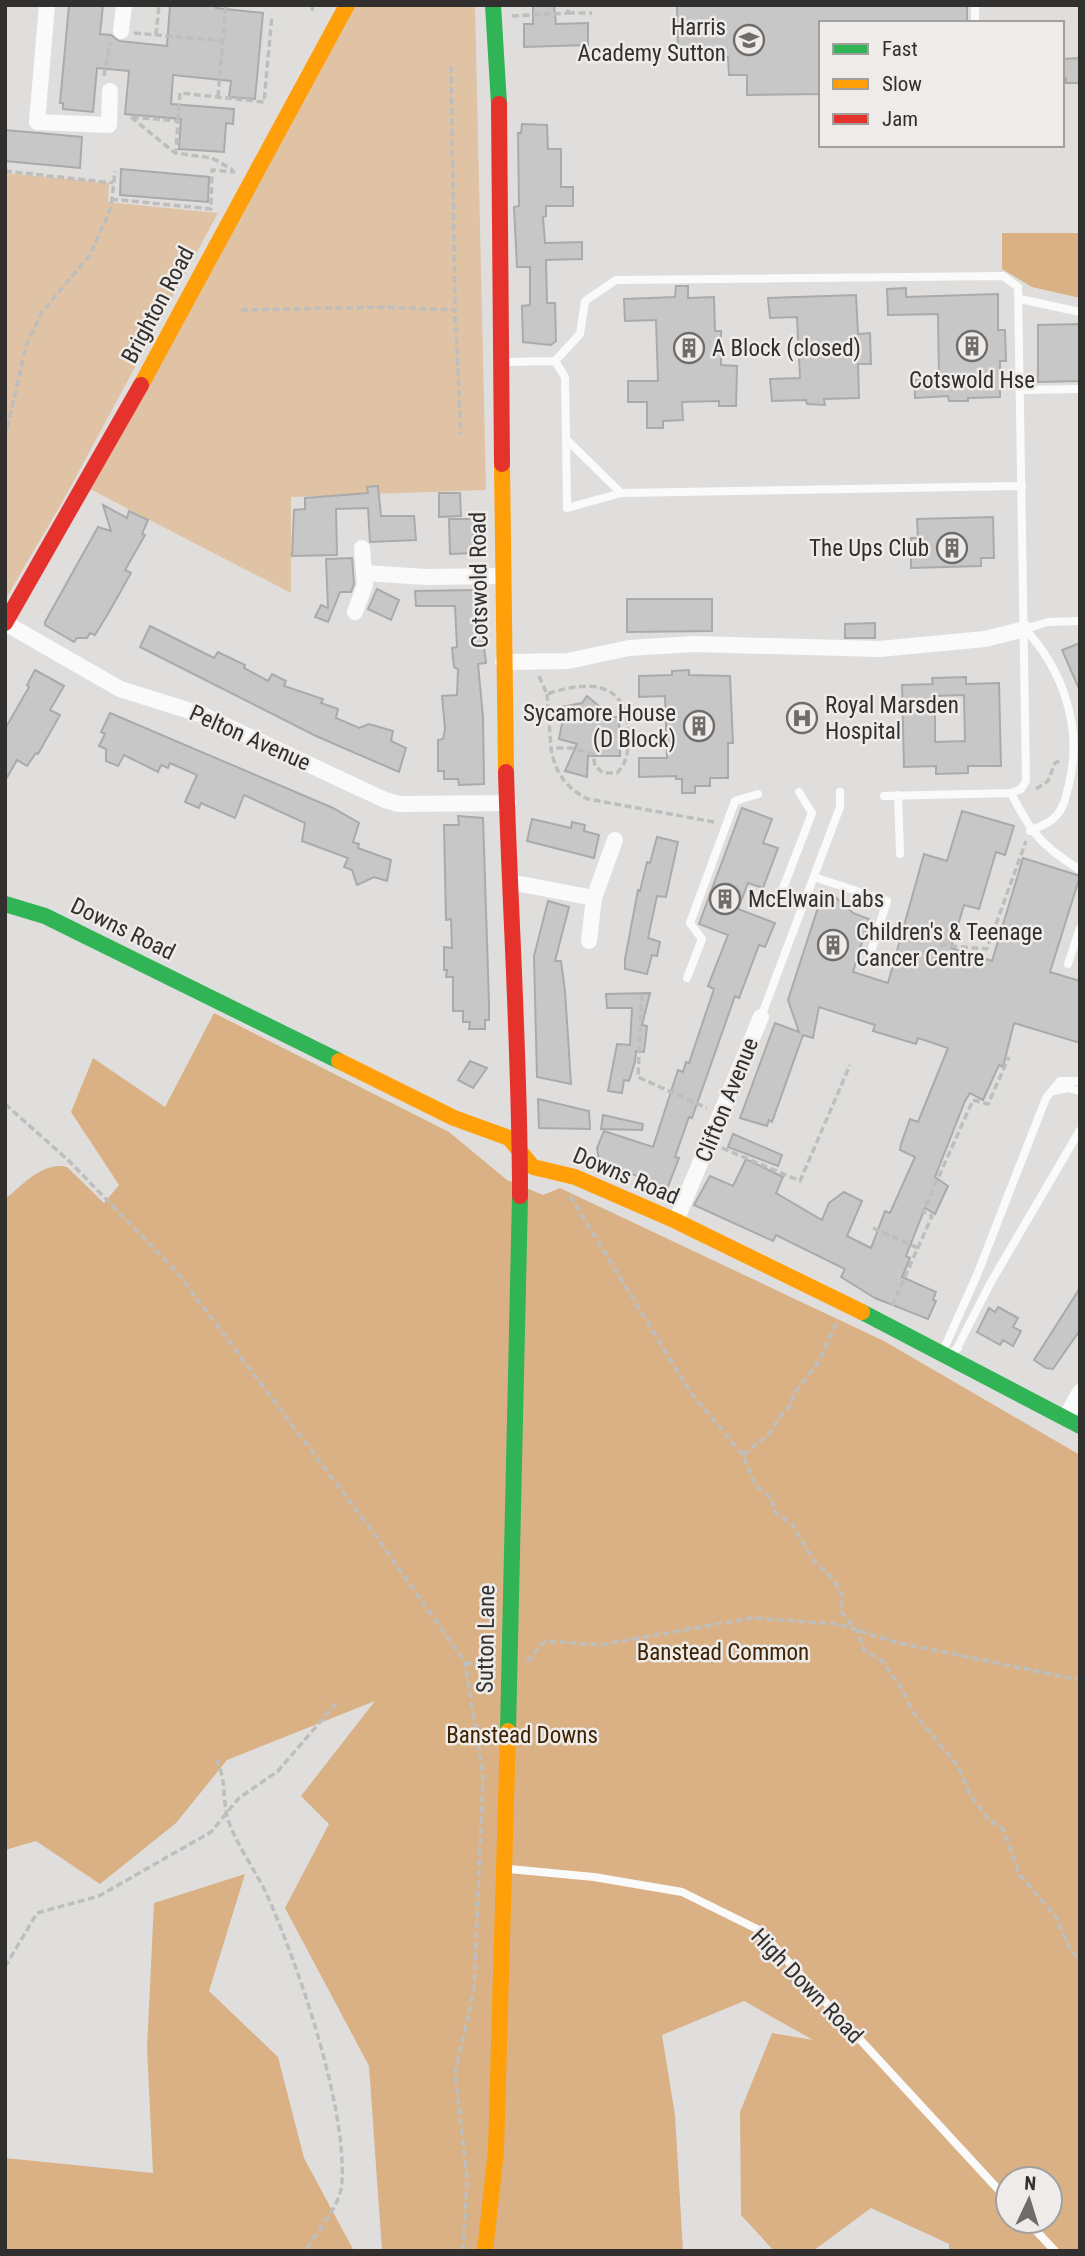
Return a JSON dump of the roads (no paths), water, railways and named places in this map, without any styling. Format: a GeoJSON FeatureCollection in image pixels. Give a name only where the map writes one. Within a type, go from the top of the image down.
{"type":"FeatureCollection","features":[{"type":"Feature","properties":{"kind":"main road","name":"Brighton Road"},"geometry":{"type":"LineString","coordinates":[[5,623],[148,373],[249,180],[346,5]]}},
{"type":"Feature","properties":{"kind":"main road","name":"Cotswold Road"},"geometry":{"type":"LineString","coordinates":[[494,11],[499,100],[503,662],[520,1153]]}},
{"type":"Feature","properties":{"kind":"main road","name":"Downs Road"},"geometry":{"type":"LineString","coordinates":[[5,904],[45,916],[444,1113],[509,1138],[533,1167],[575,1177],[676,1222],[949,1351],[1073,1421]]}},
{"type":"Feature","properties":{"kind":"main road","name":"Sutton Lane"},"geometry":{"type":"LineString","coordinates":[[485,2251],[496,2151],[506,1869],[507,1673],[520,1153]]}},
{"type":"Feature","properties":{"kind":"street"},"geometry":{"type":"LineString","coordinates":[[47,5],[37,122],[108,125],[110,91]]}},
{"type":"Feature","properties":{"kind":"street"},"geometry":{"type":"LineString","coordinates":[[121,31],[123,9],[141,14]]}},
{"type":"Feature","properties":{"kind":"street"},"geometry":{"type":"LineString","coordinates":[[355,612],[365,573],[362,548]]}},
{"type":"Feature","properties":{"kind":"street"},"geometry":{"type":"LineString","coordinates":[[365,573],[426,577],[502,576]]}},
{"type":"Feature","properties":{"kind":"street","name":"Pelton Avenue"},"geometry":{"type":"LineString","coordinates":[[5,623],[120,689],[203,715],[385,800],[399,804],[508,803]]}},
{"type":"Feature","properties":{"kind":"street"},"geometry":{"type":"LineString","coordinates":[[503,662],[568,661],[629,648],[693,644],[878,649],[985,639],[1025,629]]}},
{"type":"Feature","properties":{"kind":"street"},"geometry":{"type":"LineString","coordinates":[[589,941],[594,898],[615,840]]}},
{"type":"Feature","properties":{"kind":"street"},"geometry":{"type":"LineString","coordinates":[[510,882],[594,898]]}},
{"type":"Feature","properties":{"kind":"street","name":"Clifton Avenue"},"geometry":{"type":"LineString","coordinates":[[676,1222],[723,1115],[761,1017]]}},
{"type":"Feature","properties":{"kind":"street"},"geometry":{"type":"LineString","coordinates":[[1073,1421],[1080,1392]]}},
{"type":"Feature","properties":{"kind":"lane"},"geometry":{"type":"LineString","coordinates":[[499,362],[555,361],[580,334],[585,300],[616,280],[1003,276],[1018,287],[1027,773],[1021,789],[1011,793],[884,796]]}},
{"type":"Feature","properties":{"kind":"lane"},"geometry":{"type":"LineString","coordinates":[[1020,299],[1080,312]]}},
{"type":"Feature","properties":{"kind":"lane"},"geometry":{"type":"LineString","coordinates":[[555,361],[565,377],[568,508],[621,493],[1022,486]]}},
{"type":"Feature","properties":{"kind":"lane"},"geometry":{"type":"LineString","coordinates":[[1021,390],[1080,389]]}},
{"type":"Feature","properties":{"kind":"lane"},"geometry":{"type":"LineString","coordinates":[[566,439],[621,493]]}},
{"type":"Feature","properties":{"kind":"lane"},"geometry":{"type":"LineString","coordinates":[[1025,629],[1048,622],[1080,621]]}},
{"type":"Feature","properties":{"kind":"lane"},"geometry":{"type":"LineString","coordinates":[[1025,629],[1054,667],[1068,702],[1073,759],[1065,803],[1053,819],[1030,831]]}},
{"type":"Feature","properties":{"kind":"lane"},"geometry":{"type":"LineString","coordinates":[[777,904],[812,813],[799,792]]}},
{"type":"Feature","properties":{"kind":"lane"},"geometry":{"type":"LineString","coordinates":[[761,1017],[840,807],[840,792]]}},
{"type":"Feature","properties":{"kind":"lane"},"geometry":{"type":"LineString","coordinates":[[1011,793],[1030,831],[1056,855],[1080,870]]}},
{"type":"Feature","properties":{"kind":"lane"},"geometry":{"type":"LineString","coordinates":[[687,978],[702,940],[690,923],[726,824],[735,801],[758,794]]}},
{"type":"Feature","properties":{"kind":"lane"},"geometry":{"type":"LineString","coordinates":[[898,795],[900,855]]}},
{"type":"Feature","properties":{"kind":"lane"},"geometry":{"type":"LineString","coordinates":[[814,877],[887,901],[870,955]]}},
{"type":"Feature","properties":{"kind":"lane"},"geometry":{"type":"LineString","coordinates":[[1068,964],[1080,928]]}},
{"type":"Feature","properties":{"kind":"lane"},"geometry":{"type":"LineString","coordinates":[[949,1351],[1046,1098],[1060,1081],[1080,1081]]}},
{"type":"Feature","properties":{"kind":"lane"},"geometry":{"type":"LineString","coordinates":[[1046,1098],[1055,1090],[1068,1088],[1080,1091]]}},
{"type":"Feature","properties":{"kind":"lane"},"geometry":{"type":"LineString","coordinates":[[949,1351],[1080,1130]]}},
{"type":"Feature","properties":{"kind":"lane","name":"High Down Road"},"geometry":{"type":"LineString","coordinates":[[506,1869],[594,1877],[682,1892],[759,1930],[994,2185]]}},
{"type":"Feature","properties":{"kind":"lane"},"geometry":{"type":"LineString","coordinates":[[1040,2235],[1055,2251]]}},
{"type":"Feature","properties":{"kind":"place","name":"Harris Academy Sutton"},"geometry":{"type":"Point","coordinates":[749,40]}},
{"type":"Feature","properties":{"kind":"place","name":"Cotswold Hse"},"geometry":{"type":"Point","coordinates":[972,346]}},
{"type":"Feature","properties":{"kind":"place","name":"A Block (closed)"},"geometry":{"type":"Point","coordinates":[689,348]}},
{"type":"Feature","properties":{"kind":"place","name":"The Ups Club"},"geometry":{"type":"Point","coordinates":[952,548]}},
{"type":"Feature","properties":{"kind":"place","name":"Royal Marsden Hospital"},"geometry":{"type":"Point","coordinates":[802,718]}},
{"type":"Feature","properties":{"kind":"place","name":"Sycamore House (D Block)"},"geometry":{"type":"Point","coordinates":[699,726]}},
{"type":"Feature","properties":{"kind":"place","name":"McElwain Labs"},"geometry":{"type":"Point","coordinates":[725,899]}},
{"type":"Feature","properties":{"kind":"place","name":"Children's & Teenage Cancer Centre"},"geometry":{"type":"Point","coordinates":[833,945]}},
{"type":"Feature","properties":{"kind":"park label","name":"Banstead Common"},"geometry":{"type":"Point","coordinates":[723,1652]}},
{"type":"Feature","properties":{"kind":"park label","name":"Banstead Downs"},"geometry":{"type":"Point","coordinates":[522,1735]}}]}
